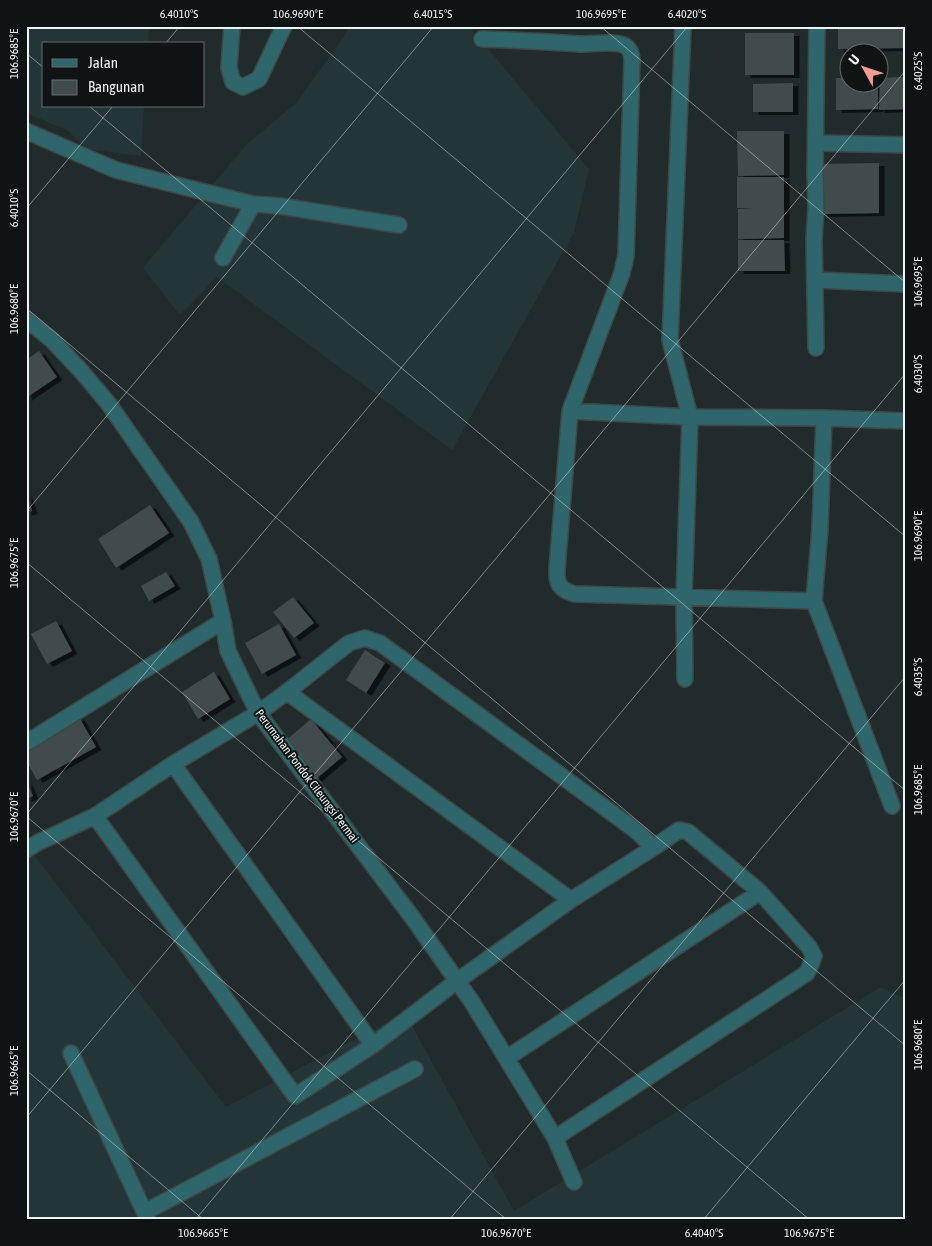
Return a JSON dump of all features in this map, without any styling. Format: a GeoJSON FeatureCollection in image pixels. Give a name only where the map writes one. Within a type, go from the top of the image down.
{"type":"FeatureCollection","features":[{"type":"Feature","properties":{"kind":"street"},"geometry":{"type":"LineString","coordinates":[[232,26],[229,68],[233,82],[243,87],[259,79],[284,26]]}},
{"type":"Feature","properties":{"kind":"street"},"geometry":{"type":"LineString","coordinates":[[683,26],[670,340],[690,417],[684,597],[685,679]]}},
{"type":"Feature","properties":{"kind":"street"},"geometry":{"type":"LineString","coordinates":[[816,348],[814,239],[816,208],[817,26]]}},
{"type":"Feature","properties":{"kind":"street"},"geometry":{"type":"LineString","coordinates":[[482,39],[540,40],[583,44],[615,43],[627,47],[631,53],[626,254],[622,273],[570,412],[556,568],[558,586],[564,591],[575,594],[814,601]]}},
{"type":"Feature","properties":{"kind":"street"},"geometry":{"type":"LineString","coordinates":[[26,131],[116,170],[253,204],[280,206],[399,225]]}},
{"type":"Feature","properties":{"kind":"street"},"geometry":{"type":"LineString","coordinates":[[816,143],[906,145]]}},
{"type":"Feature","properties":{"kind":"street"},"geometry":{"type":"LineString","coordinates":[[223,258],[253,204]]}},
{"type":"Feature","properties":{"kind":"street"},"geometry":{"type":"LineString","coordinates":[[816,280],[906,284]]}},
{"type":"Feature","properties":{"kind":"street","name":"Perumahan Pondok Cileungsi Permai"},"geometry":{"type":"LineString","coordinates":[[26,319],[52,340],[108,403],[191,522],[209,560],[228,651],[258,713],[412,917],[472,1002],[555,1138],[574,1182]]}},
{"type":"Feature","properties":{"kind":"street"},"geometry":{"type":"LineString","coordinates":[[570,412],[690,417],[906,421]]}},
{"type":"Feature","properties":{"kind":"street"},"geometry":{"type":"LineString","coordinates":[[824,418],[820,528],[814,601],[892,806]]}},
{"type":"Feature","properties":{"kind":"street"},"geometry":{"type":"LineString","coordinates":[[26,743],[223,621]]}},
{"type":"Feature","properties":{"kind":"street"},"geometry":{"type":"LineString","coordinates":[[26,850],[95,816],[173,764],[258,713],[349,643],[365,638],[380,643],[628,824],[653,848]]}},
{"type":"Feature","properties":{"kind":"street"},"geometry":{"type":"LineString","coordinates":[[287,692],[571,900]]}},
{"type":"Feature","properties":{"kind":"street"},"geometry":{"type":"LineString","coordinates":[[173,764],[372,1045]]}},
{"type":"Feature","properties":{"kind":"street"},"geometry":{"type":"LineString","coordinates":[[95,816],[295,1096],[372,1045],[457,981],[571,900],[679,830],[688,832],[760,892],[809,948],[814,956],[811,964],[806,973],[555,1138]]}},
{"type":"Feature","properties":{"kind":"street"},"geometry":{"type":"LineString","coordinates":[[507,1058],[760,892]]}},
{"type":"Feature","properties":{"kind":"street"},"geometry":{"type":"LineString","coordinates":[[71,1053],[146,1216],[415,1069]]}},
{"type":"Feature","properties":{"kind":"shaded area"},"geometry":{"type":"Polygon","coordinates":[[[26,26],[149,26],[148,42],[42,42],[42,108],[144,108],[141,156],[87,149],[67,130],[26,113],[26,26]]]}},
{"type":"Feature","properties":{"kind":"shaded area"},"geometry":{"type":"Polygon","coordinates":[[[349,26],[469,26],[589,169],[574,232],[452,450],[217,277],[180,315],[143,268],[246,145],[296,103],[346,34],[349,26]]]}},
{"type":"Feature","properties":{"kind":"shaded area"},"geometry":{"type":"Polygon","coordinates":[[[29,848],[226,1107],[405,1013],[514,1211],[881,987],[906,999],[906,1220],[26,1220],[26,849],[29,848]]]}},
{"type":"Feature","properties":{"kind":"building"},"geometry":{"type":"Polygon","coordinates":[[[838,26],[906,26],[906,48],[890,48],[890,42],[840,42],[840,49],[838,49],[838,26]]]}},
{"type":"Feature","properties":{"kind":"building"},"geometry":{"type":"Polygon","coordinates":[[[745,33],[794,33],[794,75],[745,75],[745,33]]]}},
{"type":"Feature","properties":{"kind":"building"},"geometry":{"type":"Polygon","coordinates":[[[906,77],[906,109],[879,110],[880,92],[890,92],[890,78],[906,77]]]}},
{"type":"Feature","properties":{"kind":"building"},"geometry":{"type":"Polygon","coordinates":[[[836,78],[840,78],[840,92],[878,92],[878,109],[836,110],[836,78]]]}},
{"type":"Feature","properties":{"kind":"building"},"geometry":{"type":"Polygon","coordinates":[[[793,83],[793,112],[753,112],[753,84],[793,83]]]}},
{"type":"Feature","properties":{"kind":"building"},"geometry":{"type":"Polygon","coordinates":[[[737,131],[784,131],[784,175],[738,176],[737,131]]]}},
{"type":"Feature","properties":{"kind":"building"},"geometry":{"type":"Polygon","coordinates":[[[879,163],[879,213],[822,214],[821,164],[879,163]]]}},
{"type":"Feature","properties":{"kind":"building"},"geometry":{"type":"Polygon","coordinates":[[[737,177],[784,177],[784,238],[738,239],[738,209],[753,208],[737,208],[737,177]]]}},
{"type":"Feature","properties":{"kind":"building"},"geometry":{"type":"Polygon","coordinates":[[[738,240],[784,240],[785,271],[738,271],[738,240]]]}},
{"type":"Feature","properties":{"kind":"building"},"geometry":{"type":"Polygon","coordinates":[[[39,351],[57,377],[26,398],[26,360],[39,351]]]}},
{"type":"Feature","properties":{"kind":"building"},"geometry":{"type":"Polygon","coordinates":[[[26,492],[32,511],[26,513],[26,492]]]}},
{"type":"Feature","properties":{"kind":"building"},"geometry":{"type":"Polygon","coordinates":[[[150,505],[169,533],[116,568],[98,539],[150,505]]]}},
{"type":"Feature","properties":{"kind":"building"},"geometry":{"type":"Polygon","coordinates":[[[166,572],[175,586],[149,601],[141,586],[166,572]]]}},
{"type":"Feature","properties":{"kind":"building"},"geometry":{"type":"Polygon","coordinates":[[[293,597],[314,623],[294,638],[273,612],[293,597]]]}},
{"type":"Feature","properties":{"kind":"building"},"geometry":{"type":"Polygon","coordinates":[[[56,621],[72,651],[47,664],[31,634],[56,621]]]}},
{"type":"Feature","properties":{"kind":"building"},"geometry":{"type":"Polygon","coordinates":[[[279,624],[296,655],[262,674],[245,643],[279,624]]]}},
{"type":"Feature","properties":{"kind":"building"},"geometry":{"type":"Polygon","coordinates":[[[365,650],[385,663],[366,693],[346,680],[365,650]]]}},
{"type":"Feature","properties":{"kind":"building"},"geometry":{"type":"Polygon","coordinates":[[[214,672],[230,699],[198,719],[182,692],[214,672]]]}},
{"type":"Feature","properties":{"kind":"building"},"geometry":{"type":"Polygon","coordinates":[[[79,717],[96,747],[37,780],[26,760],[26,747],[79,717]]]}},
{"type":"Feature","properties":{"kind":"building"},"geometry":{"type":"Polygon","coordinates":[[[311,719],[342,757],[316,779],[284,742],[311,719]]]}},
{"type":"Feature","properties":{"kind":"building"},"geometry":{"type":"Polygon","coordinates":[[[26,780],[33,796],[26,799],[26,780]]]}}]}
